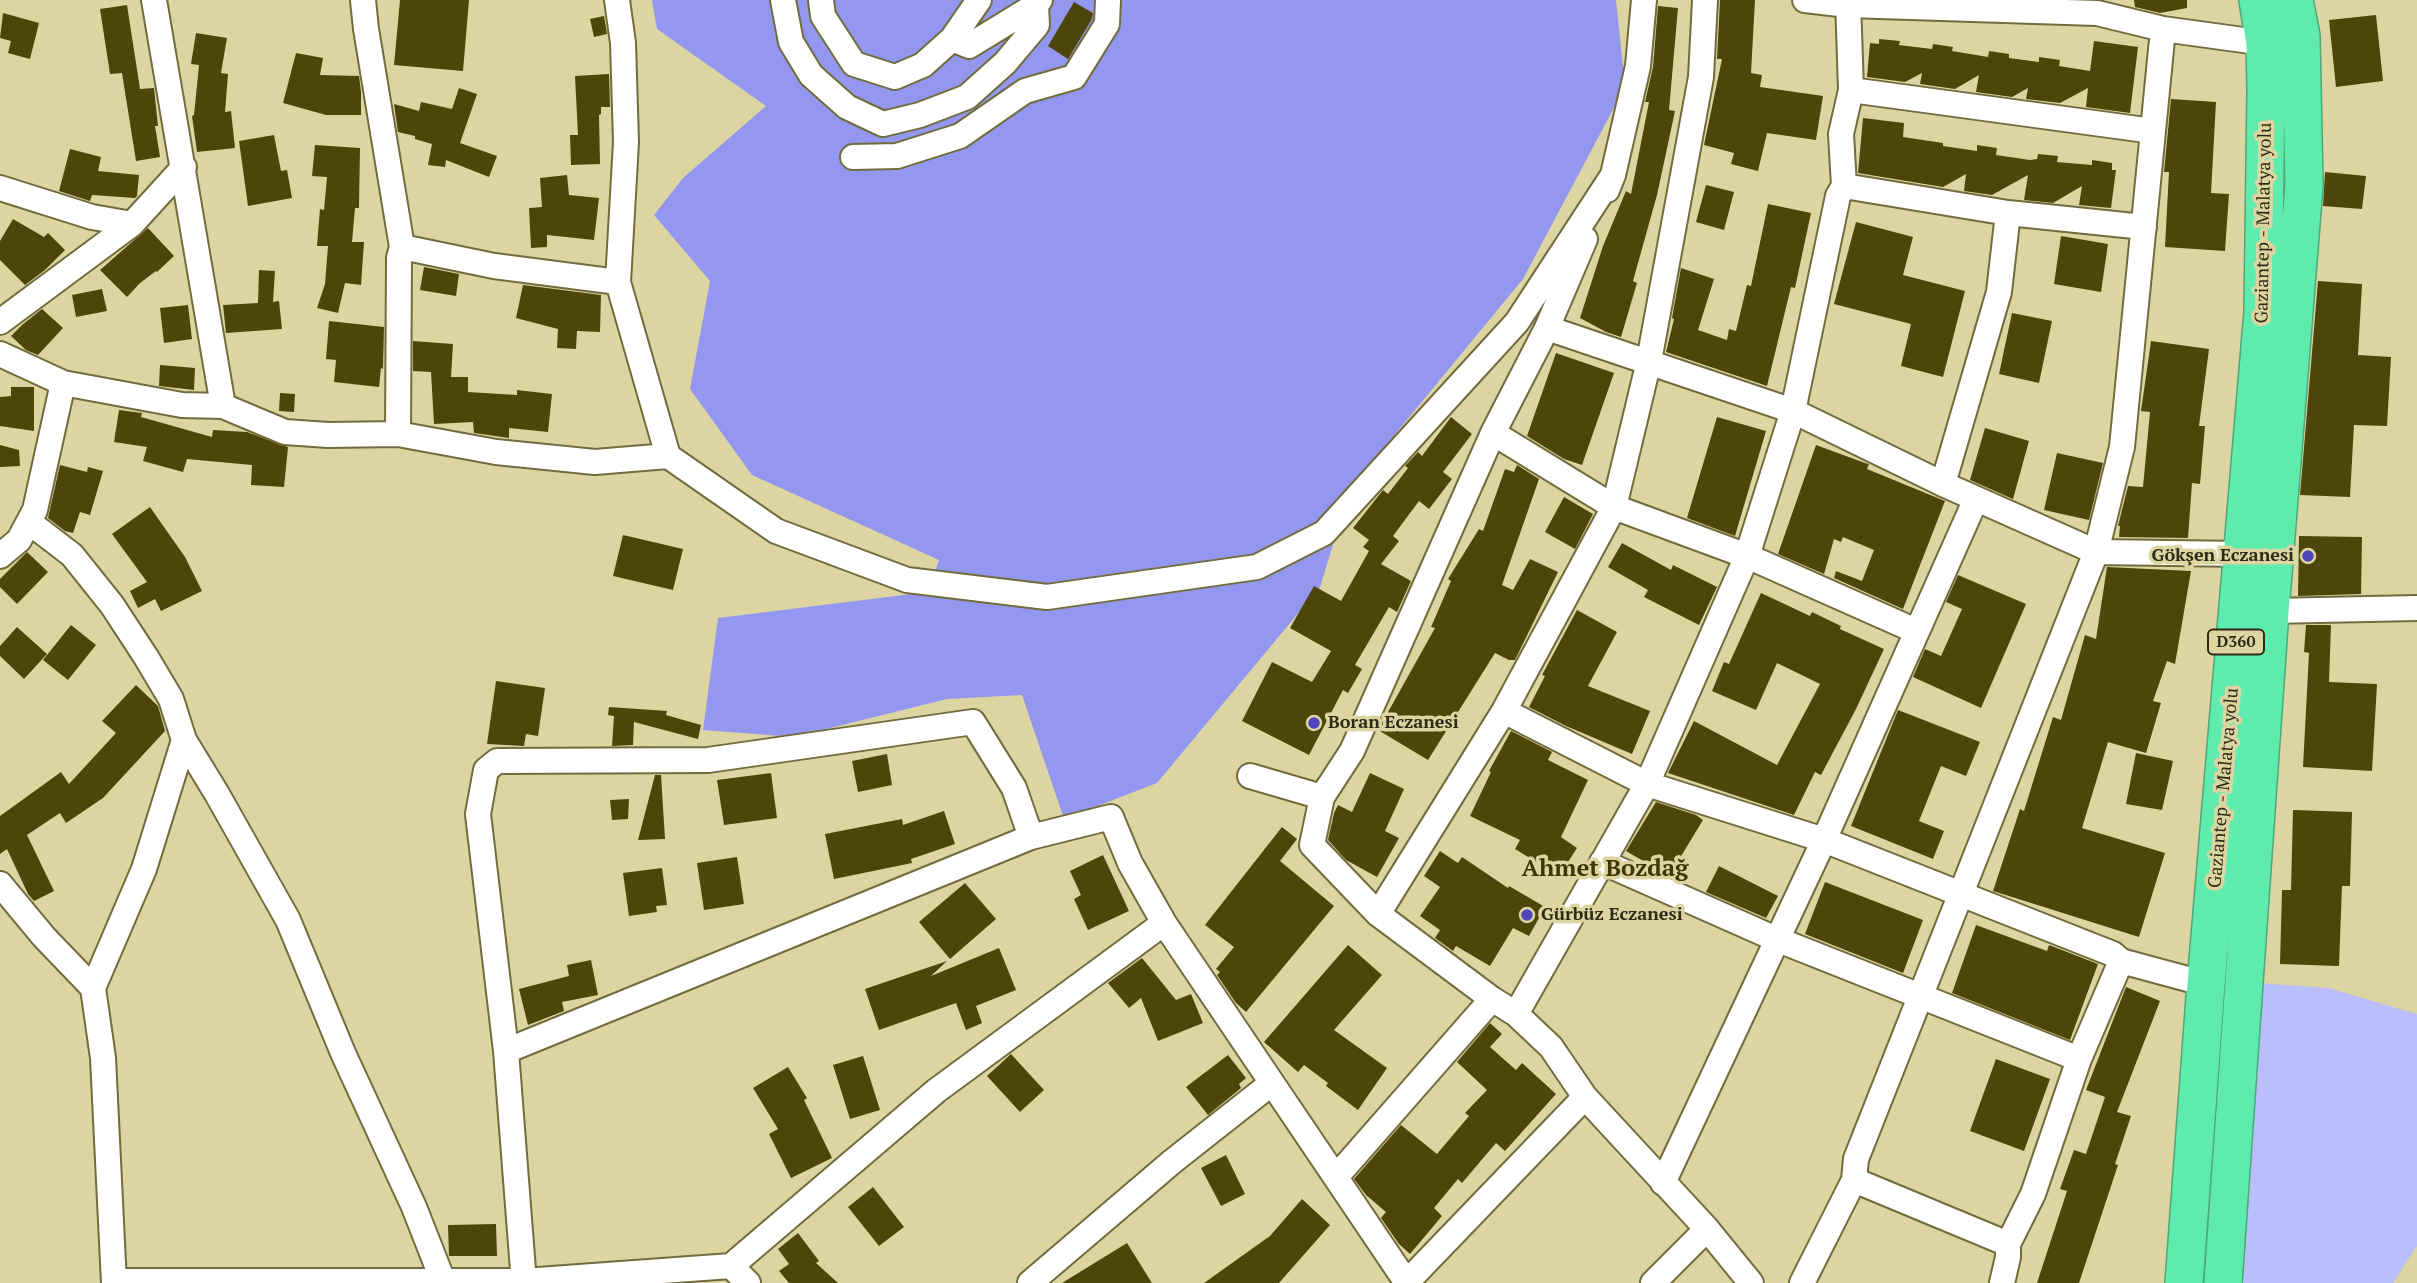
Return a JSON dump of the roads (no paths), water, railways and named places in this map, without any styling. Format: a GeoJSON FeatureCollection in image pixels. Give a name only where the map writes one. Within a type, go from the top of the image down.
{"type":"FeatureCollection","features":[{"type":"Feature","properties":{"kind":"highway","name":"Gaziantep - Malatya yolu"},"geometry":{"type":"LineString","coordinates":[[2184,1283],[2206,985],[2263,312],[2265,43],[2258,0]]}},
{"type":"Feature","properties":{"kind":"highway","name":"Gaziantep - Malatya yolu"},"geometry":{"type":"LineString","coordinates":[[2222,1283],[2270,611],[2304,186],[2301,36],[2294,0]]}},
{"type":"Feature","properties":{"kind":"street"},"geometry":{"type":"LineString","coordinates":[[154,0],[223,406]]}},
{"type":"Feature","properties":{"kind":"street"},"geometry":{"type":"LineString","coordinates":[[363,0],[402,247],[399,258],[398,434]]}},
{"type":"Feature","properties":{"kind":"street"},"geometry":{"type":"LineString","coordinates":[[617,0],[623,43],[626,142],[618,282],[668,456]]}},
{"type":"Feature","properties":{"kind":"street"},"geometry":{"type":"LineString","coordinates":[[783,0],[791,42],[811,75],[847,107],[883,124],[920,115],[967,97],[1005,63],[1037,24],[1026,6],[969,46],[952,39]]}},
{"type":"Feature","properties":{"kind":"street"},"geometry":{"type":"LineString","coordinates":[[821,0],[823,16],[854,64],[895,77],[923,65],[952,39],[979,0]]}},
{"type":"Feature","properties":{"kind":"street"},"geometry":{"type":"LineString","coordinates":[[853,157],[897,156],[960,136],[1025,91],[1074,77],[1107,24],[1108,0]]}},
{"type":"Feature","properties":{"kind":"street"},"geometry":{"type":"LineString","coordinates":[[1644,0],[1638,66],[1613,175],[1547,328],[1493,433],[1352,751],[1322,797],[1312,845],[1378,914],[1492,999],[1516,1013],[1551,1047],[1585,1097],[1707,1229],[1751,1283]]}},
{"type":"Feature","properties":{"kind":"street"},"geometry":{"type":"LineString","coordinates":[[1378,914],[1504,711],[1614,507],[1649,361],[1701,77],[1705,0]]}},
{"type":"Feature","properties":{"kind":"street"},"geometry":{"type":"LineString","coordinates":[[1805,0],[2096,7],[2163,29],[2265,43]]}},
{"type":"Feature","properties":{"kind":"street"},"geometry":{"type":"LineString","coordinates":[[1516,1013],[1647,784],[1747,556],[1793,411],[1838,196],[1844,186],[1841,134],[1852,90],[1848,3]]}},
{"type":"Feature","properties":{"kind":"street"},"geometry":{"type":"LineString","coordinates":[[1802,1283],[1854,1180],[1856,1159],[2096,552],[2122,447],[2163,29]]}},
{"type":"Feature","properties":{"kind":"street"},"geometry":{"type":"LineString","coordinates":[[1852,90],[2153,131]]}},
{"type":"Feature","properties":{"kind":"street"},"geometry":{"type":"LineString","coordinates":[[0,322],[132,224],[184,167]]}},
{"type":"Feature","properties":{"kind":"street"},"geometry":{"type":"LineString","coordinates":[[0,354],[63,383],[182,405],[223,406],[285,432],[328,435],[398,434],[496,452],[595,462],[668,456],[776,530],[907,580],[1047,597],[1257,567],[1324,533],[1517,321],[1613,175]]}},
{"type":"Feature","properties":{"kind":"street"},"geometry":{"type":"LineString","coordinates":[[1844,186],[2008,213],[2144,227]]}},
{"type":"Feature","properties":{"kind":"street"},"geometry":{"type":"LineString","coordinates":[[0,188],[92,217],[132,224]]}},
{"type":"Feature","properties":{"kind":"street"},"geometry":{"type":"LineString","coordinates":[[1943,484],[1999,292],[2008,213]]}},
{"type":"Feature","properties":{"kind":"street"},"geometry":{"type":"LineString","coordinates":[[402,247],[494,266],[618,282]]}},
{"type":"Feature","properties":{"kind":"street"},"geometry":{"type":"LineString","coordinates":[[1547,328],[1793,411],[1943,484],[2096,552],[2244,554]]}},
{"type":"Feature","properties":{"kind":"street"},"geometry":{"type":"LineString","coordinates":[[0,556],[19,540],[35,510],[63,383]]}},
{"type":"Feature","properties":{"kind":"street"},"geometry":{"type":"LineString","coordinates":[[1493,433],[1614,507],[1747,556],[1916,631]]}},
{"type":"Feature","properties":{"kind":"street"},"geometry":{"type":"LineString","coordinates":[[1663,1183],[1824,840],[1976,499]]}},
{"type":"Feature","properties":{"kind":"street"},"geometry":{"type":"LineString","coordinates":[[29,522],[72,555],[112,605],[171,699],[184,740],[288,920],[343,1053],[414,1207],[443,1281]]}},
{"type":"Feature","properties":{"kind":"street"},"geometry":{"type":"LineString","coordinates":[[2270,611],[2417,608]]}},
{"type":"Feature","properties":{"kind":"street"},"geometry":{"type":"LineString","coordinates":[[1504,711],[1647,784],[1824,840],[2113,954],[2121,961],[2206,985]]}},
{"type":"Feature","properties":{"kind":"street"},"geometry":{"type":"LineString","coordinates":[[524,1282],[506,1051],[478,814],[486,770],[497,761],[708,760],[973,722],[1014,788],[1031,837]]}},
{"type":"Feature","properties":{"kind":"street"},"geometry":{"type":"LineString","coordinates":[[184,740],[144,869],[93,988],[103,1058],[114,1282],[524,1282],[739,1275],[936,1090],[1164,923]]}},
{"type":"Feature","properties":{"kind":"street"},"geometry":{"type":"LineString","coordinates":[[1250,776],[1322,797]]}},
{"type":"Feature","properties":{"kind":"street"},"geometry":{"type":"LineString","coordinates":[[506,1051],[1031,837],[1111,817],[1130,863],[1164,923],[1407,1283],[1585,1097]]}},
{"type":"Feature","properties":{"kind":"street"},"geometry":{"type":"LineString","coordinates":[[1602,862],[1776,939],[2079,1059]]}},
{"type":"Feature","properties":{"kind":"street"},"geometry":{"type":"LineString","coordinates":[[0,884],[44,937],[93,988]]}},
{"type":"Feature","properties":{"kind":"street"},"geometry":{"type":"LineString","coordinates":[[2002,1283],[2008,1244],[2033,1194],[2079,1059],[2121,961]]}},
{"type":"Feature","properties":{"kind":"street"},"geometry":{"type":"LineString","coordinates":[[1335,1177],[1492,999]]}},
{"type":"Feature","properties":{"kind":"street"},"geometry":{"type":"LineString","coordinates":[[1030,1283],[1173,1161],[1272,1083]]}},
{"type":"Feature","properties":{"kind":"street"},"geometry":{"type":"LineString","coordinates":[[1854,1180],[2008,1244]]}},
{"type":"Feature","properties":{"kind":"street"},"geometry":{"type":"LineString","coordinates":[[1653,1283],[1707,1229]]}},
{"type":"Feature","properties":{"kind":"place","name":"Gökşen Eczanesi"},"geometry":{"type":"Point","coordinates":[2308,556]}},
{"type":"Feature","properties":{"kind":"place","name":"Boran Eczanesi"},"geometry":{"type":"Point","coordinates":[1314,723]}},
{"type":"Feature","properties":{"kind":"place","name":"Gürbüz Eczanesi"},"geometry":{"type":"Point","coordinates":[1527,915]}},
{"type":"Feature","properties":{"kind":"district","name":"Ahmet Bozdağ"},"geometry":{"type":"Point","coordinates":[1605,869]}}]}
